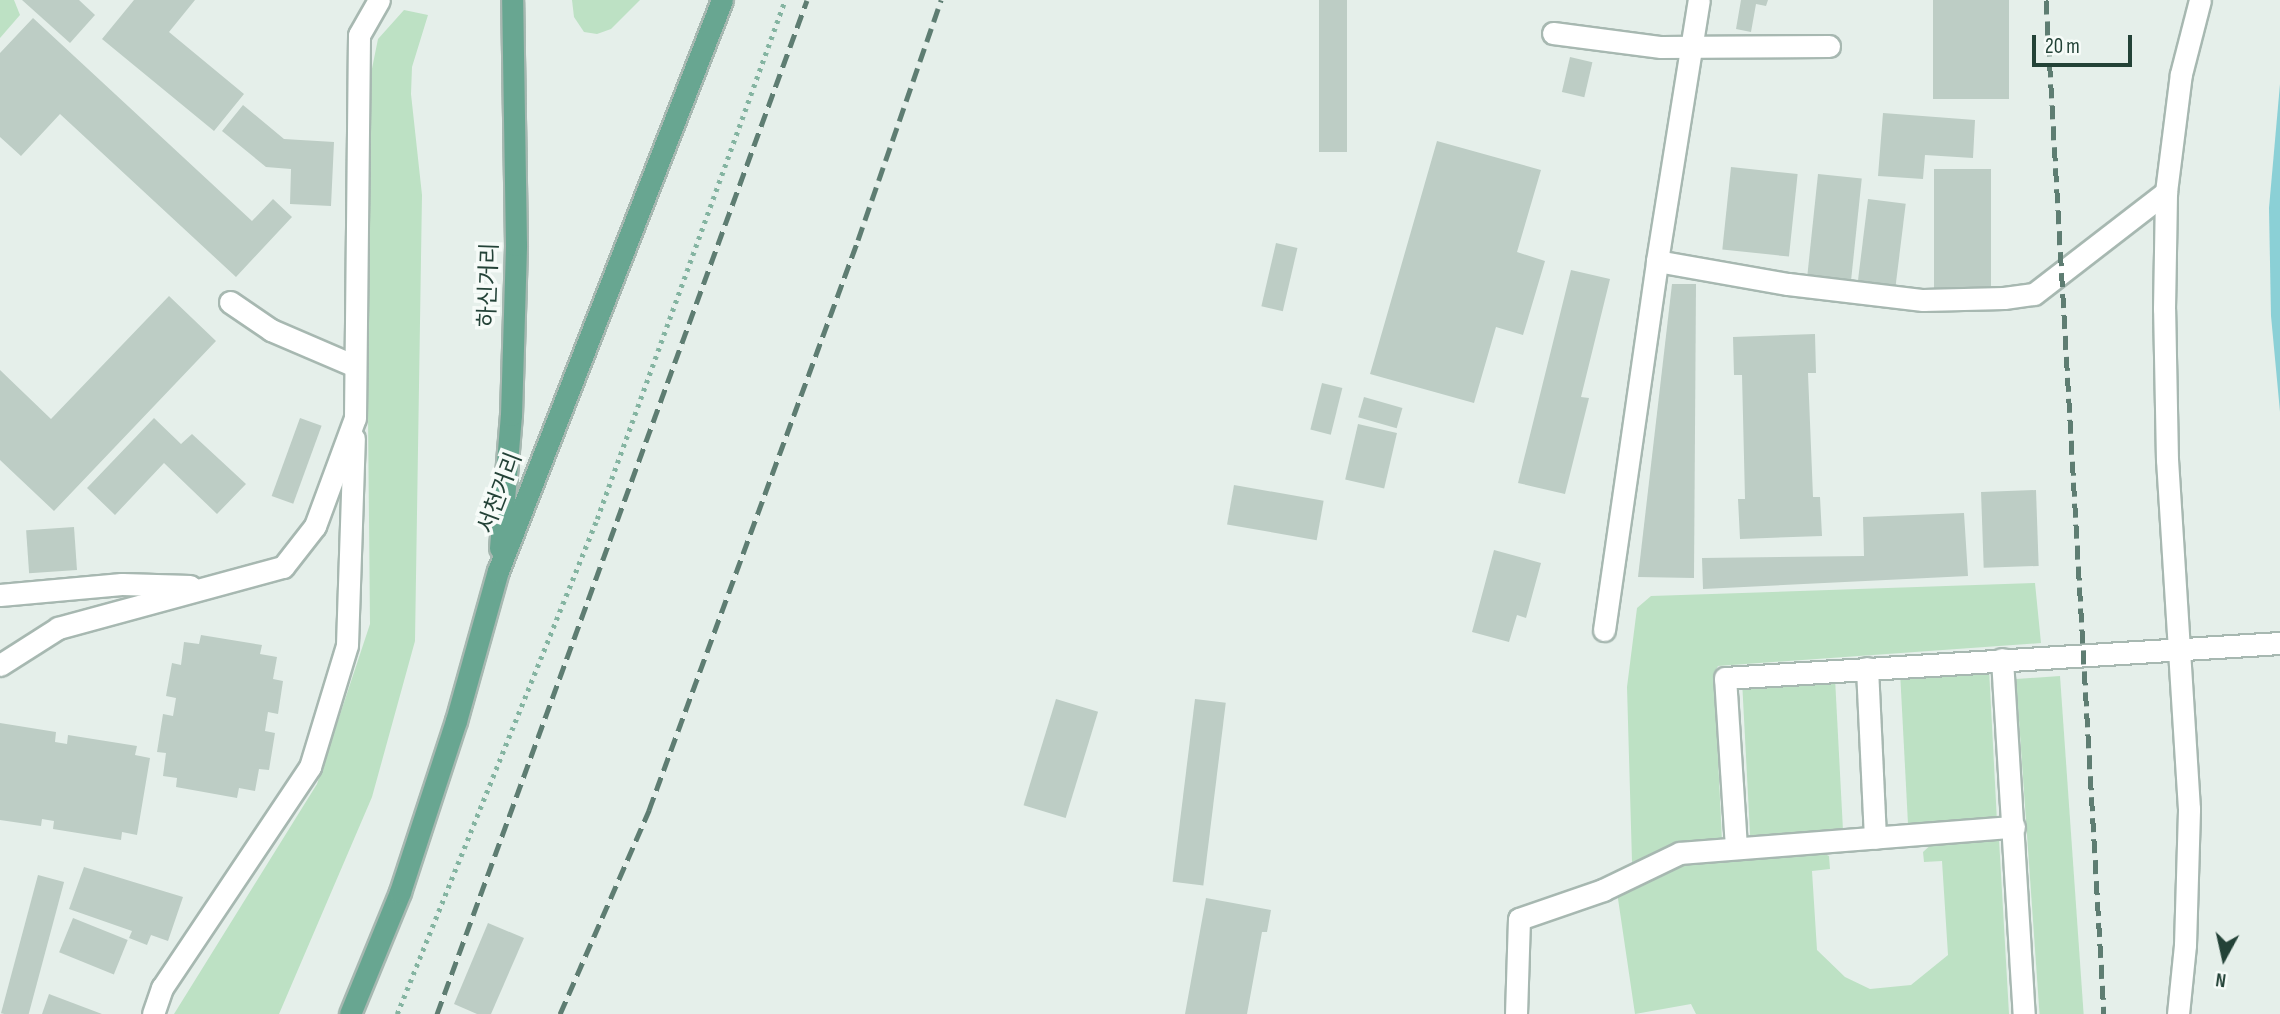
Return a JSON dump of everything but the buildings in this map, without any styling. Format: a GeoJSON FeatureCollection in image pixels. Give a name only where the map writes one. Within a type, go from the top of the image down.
{"type":"FeatureCollection","features":[{"type":"Feature","properties":{"kind":"main road","name":"하신거리"},"geometry":{"type":"LineString","coordinates":[[498,571],[511,415],[516,245],[512,0]]}},
{"type":"Feature","properties":{"kind":"main road","name":"서천거리"},"geometry":{"type":"LineString","coordinates":[[350,1014],[405,878],[498,571],[722,0]]}},
{"type":"Feature","properties":{"kind":"street"},"geometry":{"type":"LineString","coordinates":[[153,1014],[162,988],[310,767],[347,645],[355,418],[359,45],[367,16],[379,0]]}},
{"type":"Feature","properties":{"kind":"street"},"geometry":{"type":"LineString","coordinates":[[1604,630],[1657,261],[1699,0]]}},
{"type":"Feature","properties":{"kind":"street"},"geometry":{"type":"LineString","coordinates":[[2178,1014],[2185,945],[2189,809],[2166,460],[2166,192],[2181,74],[2200,0]]}},
{"type":"Feature","properties":{"kind":"street"},"geometry":{"type":"LineString","coordinates":[[1553,33],[1692,48],[1829,46]]}},
{"type":"Feature","properties":{"kind":"street"},"geometry":{"type":"LineString","coordinates":[[1657,261],[1788,284],[1923,300],[2004,298],[2034,294],[2166,192]]}},
{"type":"Feature","properties":{"kind":"street"},"geometry":{"type":"LineString","coordinates":[[230,302],[271,330],[355,366]]}},
{"type":"Feature","properties":{"kind":"street"},"geometry":{"type":"LineString","coordinates":[[0,665],[58,628],[283,567],[315,526],[355,418]]}},
{"type":"Feature","properties":{"kind":"street"},"geometry":{"type":"LineString","coordinates":[[0,595],[122,584],[214,587]]}},
{"type":"Feature","properties":{"kind":"street"},"geometry":{"type":"LineString","coordinates":[[1736,847],[1725,678],[2087,653],[2280,643]]}},
{"type":"Feature","properties":{"kind":"street"},"geometry":{"type":"LineString","coordinates":[[2002,659],[2024,1014]]}},
{"type":"Feature","properties":{"kind":"street"},"geometry":{"type":"LineString","coordinates":[[1867,668],[1875,838]]}},
{"type":"Feature","properties":{"kind":"street"},"geometry":{"type":"LineString","coordinates":[[1516,1014],[1519,919],[1603,890],[1680,853],[2014,827]]}},
{"type":"Feature","properties":{"kind":"path"},"geometry":{"type":"LineString","coordinates":[[397,1014],[597,519],[785,0]]}},
{"type":"Feature","properties":{"kind":"green space"},"geometry":{"type":"Polygon","coordinates":[[[0,0],[14,0],[20,15],[0,38],[0,0]]]}},
{"type":"Feature","properties":{"kind":"green space"},"geometry":{"type":"Polygon","coordinates":[[[572,0],[640,0],[611,29],[597,34],[584,32],[574,17],[572,0]]]}},
{"type":"Feature","properties":{"kind":"green space"},"geometry":{"type":"Polygon","coordinates":[[[404,10],[428,15],[412,67],[411,94],[422,195],[415,641],[372,797],[279,1014],[174,1014],[317,784],[370,624],[365,103],[378,39],[404,10]]]}},
{"type":"Feature","properties":{"kind":"green space"},"geometry":{"type":"Polygon","coordinates":[[[2035,583],[2041,643],[1718,666],[1714,674],[1722,841],[1632,862],[1627,687],[1637,608],[1651,596],[2035,583]]]}},
{"type":"Feature","properties":{"kind":"green space"},"geometry":{"type":"Polygon","coordinates":[[[1989,669],[1997,825],[1908,829],[1900,674],[1989,669]]]}},
{"type":"Feature","properties":{"kind":"green space"},"geometry":{"type":"Polygon","coordinates":[[[2060,676],[2084,1014],[2040,1014],[2016,679],[2060,676]]]}},
{"type":"Feature","properties":{"kind":"green space"},"geometry":{"type":"Polygon","coordinates":[[[1835,678],[1843,834],[1750,839],[1742,683],[1835,678]]]}},
{"type":"Feature","properties":{"kind":"green space"},"geometry":{"type":"Polygon","coordinates":[[[1999,839],[2009,1014],[1696,1014],[1691,1004],[1635,1014],[1617,892],[1681,864],[1818,851],[1829,856],[1830,869],[1812,871],[1817,950],[1845,977],[1870,989],[1911,985],[1948,955],[1942,861],[1924,862],[1923,852],[1934,842],[1999,839]]]}},
{"type":"Feature","properties":{"kind":"water"},"geometry":{"type":"Polygon","coordinates":[[[2280,84],[2280,412],[2271,316],[2269,208],[2280,84]]]}},
{"type":"Feature","properties":{"kind":"railway"},"geometry":{"type":"LineString","coordinates":[[437,1014],[807,0]]}},
{"type":"Feature","properties":{"kind":"railway"},"geometry":{"type":"LineString","coordinates":[[560,1014],[649,810],[858,240],[941,0]]}},
{"type":"Feature","properties":{"kind":"railway"},"geometry":{"type":"LineString","coordinates":[[2046,0],[2104,1014]]}}]}
